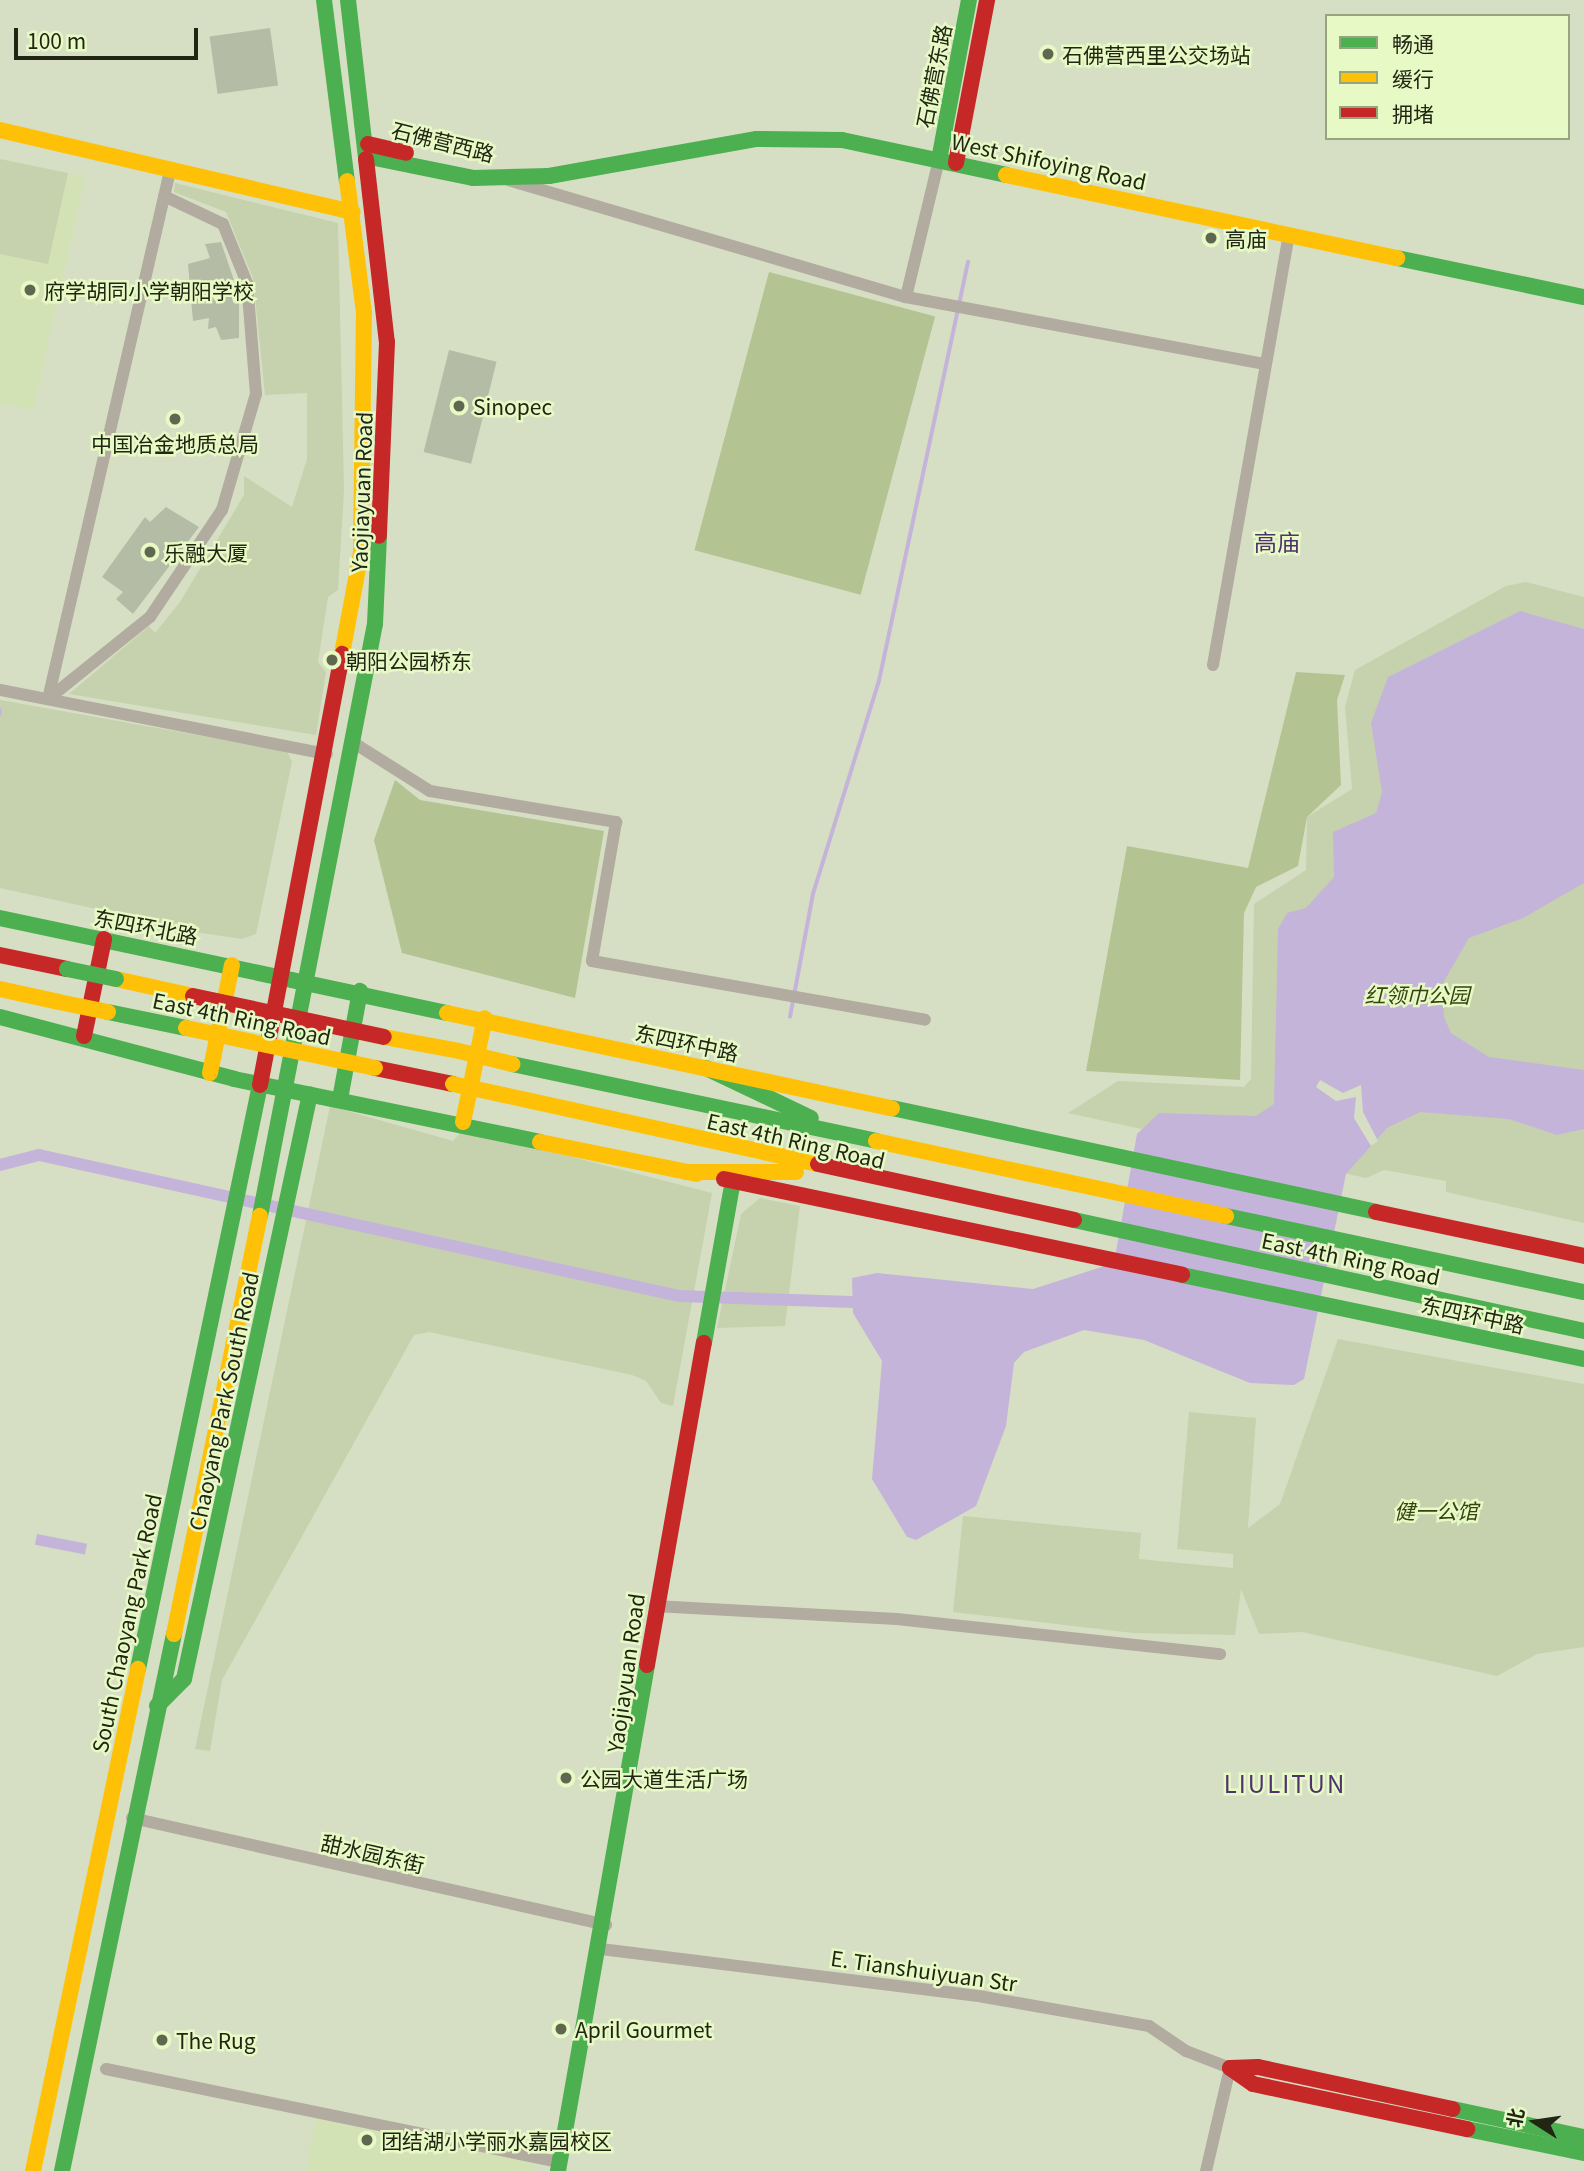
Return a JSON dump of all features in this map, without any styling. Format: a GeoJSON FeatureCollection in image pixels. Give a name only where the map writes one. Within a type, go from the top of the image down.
{"type":"FeatureCollection","features":[{"type":"Feature","properties":{"kind":"main road","name":"Yaojiayuan Road"},"geometry":{"type":"LineString","coordinates":[[261,1084],[327,754],[361,552],[364,313],[324,0]]}},
{"type":"Feature","properties":{"kind":"main road","name":"Yaojiayuan Road"},"geometry":{"type":"LineString","coordinates":[[287,1090],[375,624],[385,461],[387,342],[369,150],[348,0]]}},
{"type":"Feature","properties":{"kind":"main road","name":"石佛营东路"},"geometry":{"type":"LineString","coordinates":[[939,160],[969,0]]}},
{"type":"Feature","properties":{"kind":"main road","name":"石佛营东路"},"geometry":{"type":"LineString","coordinates":[[956,163],[987,0]]}},
{"type":"Feature","properties":{"kind":"main road"},"geometry":{"type":"LineString","coordinates":[[0,130],[353,212]]}},
{"type":"Feature","properties":{"kind":"main road","name":"West Shifoying Road"},"geometry":{"type":"LineString","coordinates":[[501,178],[549,176],[757,139],[842,140],[1584,297]]}},
{"type":"Feature","properties":{"kind":"main road","name":"石佛营西路"},"geometry":{"type":"LineString","coordinates":[[369,150],[501,178]]}},
{"type":"Feature","properties":{"kind":"main road","name":"东四环北路"},"geometry":{"type":"LineString","coordinates":[[0,918],[309,982]]}},
{"type":"Feature","properties":{"kind":"main road"},"geometry":{"type":"LineString","coordinates":[[84,1036],[104,939]]}},
{"type":"Feature","properties":{"kind":"main road","name":"East 4th Ring Road"},"geometry":{"type":"LineString","coordinates":[[0,955],[1584,1292]]}},
{"type":"Feature","properties":{"kind":"main road"},"geometry":{"type":"LineString","coordinates":[[210,1073],[232,965]]}},
{"type":"Feature","properties":{"kind":"main road","name":"东四环中路"},"geometry":{"type":"LineString","coordinates":[[309,982],[1584,1256]]}},
{"type":"Feature","properties":{"kind":"main road","name":"East 4th Ring Road"},"geometry":{"type":"LineString","coordinates":[[0,989],[504,1095],[838,1172],[1042,1212],[1584,1331]]}},
{"type":"Feature","properties":{"kind":"main road"},"geometry":{"type":"LineString","coordinates":[[340,1099],[360,991]]}},
{"type":"Feature","properties":{"kind":"main road"},"geometry":{"type":"LineString","coordinates":[[0,1017],[84,1036],[210,1073],[463,1122],[733,1180]]}},
{"type":"Feature","properties":{"kind":"main road"},"geometry":{"type":"LineString","coordinates":[[463,1122],[485,1018]]}},
{"type":"Feature","properties":{"kind":"main road"},"geometry":{"type":"LineString","coordinates":[[706,1068],[845,1134]]}},
{"type":"Feature","properties":{"kind":"main road","name":"South Chaoyang Park Road"},"geometry":{"type":"LineString","coordinates":[[33,2171],[261,1084]]}},
{"type":"Feature","properties":{"kind":"main road"},"geometry":{"type":"LineString","coordinates":[[62,2171],[132,1818],[287,1090]]}},
{"type":"Feature","properties":{"kind":"main road","name":"Chaoyang Park South Road"},"geometry":{"type":"LineString","coordinates":[[156,1706],[184,1679],[310,1094]]}},
{"type":"Feature","properties":{"kind":"main road"},"geometry":{"type":"LineString","coordinates":[[686,1172],[838,1172]]}},
{"type":"Feature","properties":{"kind":"main road","name":"Yaojiayuan Road"},"geometry":{"type":"LineString","coordinates":[[559,2166],[606,1925],[645,1701],[655,1606],[733,1180]]}},
{"type":"Feature","properties":{"kind":"main road","name":"东四环中路"},"geometry":{"type":"LineString","coordinates":[[733,1180],[1584,1359]]}},
{"type":"Feature","properties":{"kind":"main road","name":"E. Tianshuiyuan Str"},"geometry":{"type":"LineString","coordinates":[[1230,2068],[1258,2067],[1584,2137]]}},
{"type":"Feature","properties":{"kind":"main road","name":"E. Tianshuiyuan Str"},"geometry":{"type":"LineString","coordinates":[[1230,2068],[1252,2084],[1584,2153]]}},
{"type":"Feature","properties":{"kind":"street"},"geometry":{"type":"LineString","coordinates":[[906,297],[939,160]]}},
{"type":"Feature","properties":{"kind":"street"},"geometry":{"type":"LineString","coordinates":[[48,699],[170,170]]}},
{"type":"Feature","properties":{"kind":"street"},"geometry":{"type":"LineString","coordinates":[[501,178],[906,297],[1264,364]]}},
{"type":"Feature","properties":{"kind":"street"},"geometry":{"type":"LineString","coordinates":[[48,699],[150,617],[222,510],[256,394],[247,283],[223,224],[164,196]]}},
{"type":"Feature","properties":{"kind":"street"},"geometry":{"type":"LineString","coordinates":[[1213,665],[1289,234]]}},
{"type":"Feature","properties":{"kind":"street"},"geometry":{"type":"LineString","coordinates":[[0,690],[327,754]]}},
{"type":"Feature","properties":{"kind":"street"},"geometry":{"type":"LineString","coordinates":[[354,743],[430,791],[616,822],[592,961],[925,1020]]}},
{"type":"Feature","properties":{"kind":"street"},"geometry":{"type":"LineString","coordinates":[[655,1606],[897,1619],[1220,1654]]}},
{"type":"Feature","properties":{"kind":"street","name":"甜水园东街"},"geometry":{"type":"LineString","coordinates":[[132,1818],[606,1925]]}},
{"type":"Feature","properties":{"kind":"street","name":"E. Tianshuiyuan Str"},"geometry":{"type":"LineString","coordinates":[[601,1949],[984,1997],[1149,2026],[1186,2051],[1230,2068]]}},
{"type":"Feature","properties":{"kind":"street"},"geometry":{"type":"LineString","coordinates":[[1206,2171],[1230,2068]]}},
{"type":"Feature","properties":{"kind":"street"},"geometry":{"type":"LineString","coordinates":[[106,2069],[559,2166]]}},
{"type":"Feature","properties":{"kind":"shaded area","name":"府学胡同小学朝阳学校"},"geometry":{"type":"Polygon","coordinates":[[[0,159],[85,177],[33,410],[0,403],[0,159]]]}},
{"type":"Feature","properties":{"kind":"shaded area"},"geometry":{"type":"Polygon","coordinates":[[[769,272],[935,317],[861,595],[694,550],[769,272]]]}},
{"type":"Feature","properties":{"kind":"shaded area"},"geometry":{"type":"Polygon","coordinates":[[[1520,611],[1584,629],[1584,883],[1523,918],[1469,938],[1443,983],[1444,1017],[1451,1033],[1489,1057],[1584,1070],[1584,1129],[1557,1135],[1509,1119],[1420,1112],[1387,1128],[1346,1174],[1304,1379],[1294,1385],[1250,1383],[1144,1340],[1084,1330],[1024,1352],[1014,1363],[1006,1426],[976,1506],[916,1540],[907,1537],[872,1479],[882,1361],[853,1313],[852,1278],[877,1273],[1033,1289],[1114,1263],[1137,1134],[1159,1113],[1256,1116],[1274,1104],[1278,929],[1287,913],[1306,908],[1334,877],[1333,832],[1376,813],[1382,792],[1371,723],[1388,677],[1520,611]]]}},
{"type":"Feature","properties":{"kind":"shaded area"},"geometry":{"type":"Polygon","coordinates":[[[1296,672],[1345,675],[1337,700],[1341,785],[1307,817],[1298,866],[1256,887],[1244,913],[1240,1080],[1086,1071],[1127,846],[1248,868],[1296,672]]]}},
{"type":"Feature","properties":{"kind":"shaded area"},"geometry":{"type":"Polygon","coordinates":[[[395,780],[420,800],[604,831],[575,998],[402,953],[374,840],[395,780]]]}},
{"type":"Feature","properties":{"kind":"shaded area"},"geometry":{"type":"Polygon","coordinates":[[[37,1534],[87,1544],[85,1555],[35,1545],[37,1534]]]}},
{"type":"Feature","properties":{"kind":"shaded area","name":"团结湖小学丽水嘉园校区"},"geometry":{"type":"Polygon","coordinates":[[[316,2119],[529,2161],[537,2171],[306,2171],[316,2119]]]}},
{"type":"Feature","properties":{"kind":"green space"},"geometry":{"type":"Polygon","coordinates":[[[0,159],[68,173],[48,264],[0,254],[0,159]]]}},
{"type":"Feature","properties":{"kind":"green space"},"geometry":{"type":"Polygon","coordinates":[[[175,183],[338,223],[344,490],[338,590],[328,597],[318,662],[326,672],[316,735],[69,694],[149,626],[155,633],[180,602],[244,495],[244,476],[292,507],[307,459],[307,393],[265,395],[253,278],[226,212],[174,192],[175,183]]]}},
{"type":"Feature","properties":{"kind":"green space","name":"红领巾公园"},"geometry":{"type":"Polygon","coordinates":[[[1526,582],[1584,597],[1584,1223],[1446,1192],[1446,1181],[1384,1170],[1366,1178],[1068,1113],[1118,1081],[1244,1087],[1251,1079],[1254,904],[1306,870],[1307,817],[1352,789],[1345,707],[1355,670],[1506,586],[1526,582]]]}},
{"type":"Feature","properties":{"kind":"green space"},"geometry":{"type":"Polygon","coordinates":[[[0,700],[287,751],[292,762],[256,934],[242,939],[121,921],[124,915],[0,888],[0,700]]]}},
{"type":"Feature","properties":{"kind":"green space"},"geometry":{"type":"Polygon","coordinates":[[[330,1106],[453,1141],[460,1133],[518,1143],[712,1193],[673,1406],[661,1403],[646,1381],[632,1375],[429,1332],[414,1335],[222,1680],[210,1751],[195,1749],[330,1106]]]}},
{"type":"Feature","properties":{"kind":"green space"},"geometry":{"type":"Polygon","coordinates":[[[760,1198],[800,1206],[785,1326],[717,1328],[741,1214],[760,1198]]]}},
{"type":"Feature","properties":{"kind":"green space","name":"健一公馆"},"geometry":{"type":"Polygon","coordinates":[[[1338,1339],[1584,1384],[1584,1647],[1537,1654],[1497,1676],[1302,1632],[1259,1634],[1241,1589],[1235,1635],[1133,1633],[953,1612],[963,1516],[1141,1533],[1139,1559],[1233,1568],[1233,1554],[1177,1549],[1189,1412],[1256,1418],[1248,1528],[1280,1504],[1338,1339]]]}},
{"type":"Feature","properties":{"kind":"pier"},"geometry":{"type":"Polygon","coordinates":[[[1320,1080],[1343,1093],[1361,1085],[1363,1112],[1378,1141],[1371,1146],[1354,1118],[1356,1097],[1336,1101],[1316,1087],[1320,1080]]]}},
{"type":"Feature","properties":{"kind":"building"},"geometry":{"type":"Polygon","coordinates":[[[270,28],[278,85],[218,94],[210,36],[270,28]]]}},
{"type":"Feature","properties":{"kind":"building"},"geometry":{"type":"Polygon","coordinates":[[[221,242],[239,295],[239,338],[221,340],[216,327],[208,329],[209,318],[193,321],[188,264],[210,258],[205,244],[221,242]]]}},
{"type":"Feature","properties":{"kind":"building","name":"Sinopec"},"geometry":{"type":"Polygon","coordinates":[[[449,350],[497,362],[471,464],[424,452],[449,350]]]}},
{"type":"Feature","properties":{"kind":"building","name":"乐融大厦"},"geometry":{"type":"Polygon","coordinates":[[[166,507],[199,527],[133,614],[116,599],[123,592],[102,577],[145,517],[150,522],[166,507]]]}},
{"type":"Feature","properties":{"kind":"waterway"},"geometry":{"type":"LineString","coordinates":[[790,1017],[813,894],[879,681],[968,262]]}},
{"type":"Feature","properties":{"kind":"waterway"},"geometry":{"type":"LineString","coordinates":[[0,1165],[39,1155],[679,1296],[852,1302]]}},
{"type":"Feature","properties":{"kind":"traffic: fast"},"geometry":{"type":"LineString","coordinates":[[324,0],[347,181]]}},
{"type":"Feature","properties":{"kind":"traffic: fast"},"geometry":{"type":"LineString","coordinates":[[348,0],[366,159]]}},
{"type":"Feature","properties":{"kind":"traffic: fast"},"geometry":{"type":"LineString","coordinates":[[939,160],[969,0]]}},
{"type":"Feature","properties":{"kind":"traffic: fast"},"geometry":{"type":"LineString","coordinates":[[370,157],[473,178],[549,176],[757,139],[842,140],[1006,175]]}},
{"type":"Feature","properties":{"kind":"traffic: fast"},"geometry":{"type":"LineString","coordinates":[[1397,258],[1584,297]]}},
{"type":"Feature","properties":{"kind":"traffic: fast"},"geometry":{"type":"LineString","coordinates":[[260,1216],[375,624],[379,536]]}},
{"type":"Feature","properties":{"kind":"traffic: fast"},"geometry":{"type":"LineString","coordinates":[[0,918],[447,1013]]}},
{"type":"Feature","properties":{"kind":"traffic: fast"},"geometry":{"type":"LineString","coordinates":[[67,969],[116,979]]}},
{"type":"Feature","properties":{"kind":"traffic: fast"},"geometry":{"type":"LineString","coordinates":[[340,1099],[360,991]]}},
{"type":"Feature","properties":{"kind":"traffic: fast"},"geometry":{"type":"LineString","coordinates":[[108,1012],[186,1028]]}},
{"type":"Feature","properties":{"kind":"traffic: fast"},"geometry":{"type":"LineString","coordinates":[[0,1017],[234,1079],[540,1142]]}},
{"type":"Feature","properties":{"kind":"traffic: fast"},"geometry":{"type":"LineString","coordinates":[[512,1064],[876,1141]]}},
{"type":"Feature","properties":{"kind":"traffic: fast"},"geometry":{"type":"LineString","coordinates":[[706,1068],[811,1118]]}},
{"type":"Feature","properties":{"kind":"traffic: fast"},"geometry":{"type":"LineString","coordinates":[[138,1669],[260,1085]]}},
{"type":"Feature","properties":{"kind":"traffic: fast"},"geometry":{"type":"LineString","coordinates":[[157,1706],[184,1679],[310,1094]]}},
{"type":"Feature","properties":{"kind":"traffic: fast"},"geometry":{"type":"LineString","coordinates":[[892,1108],[1376,1212]]}},
{"type":"Feature","properties":{"kind":"traffic: fast"},"geometry":{"type":"LineString","coordinates":[[704,1343],[733,1180]]}},
{"type":"Feature","properties":{"kind":"traffic: fast"},"geometry":{"type":"LineString","coordinates":[[1226,1216],[1584,1292]]}},
{"type":"Feature","properties":{"kind":"traffic: fast"},"geometry":{"type":"LineString","coordinates":[[1074,1220],[1584,1331]]}},
{"type":"Feature","properties":{"kind":"traffic: fast"},"geometry":{"type":"LineString","coordinates":[[1182,1275],[1584,1359]]}},
{"type":"Feature","properties":{"kind":"traffic: fast"},"geometry":{"type":"LineString","coordinates":[[62,2171],[174,1634]]}},
{"type":"Feature","properties":{"kind":"traffic: fast"},"geometry":{"type":"LineString","coordinates":[[558,2171],[647,1665]]}},
{"type":"Feature","properties":{"kind":"traffic: fast"},"geometry":{"type":"LineString","coordinates":[[1453,2109],[1584,2137]]}},
{"type":"Feature","properties":{"kind":"traffic: fast"},"geometry":{"type":"LineString","coordinates":[[1467,2129],[1584,2153]]}},
{"type":"Feature","properties":{"kind":"traffic: slow"},"geometry":{"type":"LineString","coordinates":[[0,130],[353,212]]}},
{"type":"Feature","properties":{"kind":"traffic: slow"},"geometry":{"type":"LineString","coordinates":[[1006,175],[1397,258]]}},
{"type":"Feature","properties":{"kind":"traffic: slow"},"geometry":{"type":"LineString","coordinates":[[342,654],[361,552],[364,313],[347,181]]}},
{"type":"Feature","properties":{"kind":"traffic: slow"},"geometry":{"type":"LineString","coordinates":[[210,1073],[232,965]]}},
{"type":"Feature","properties":{"kind":"traffic: slow"},"geometry":{"type":"LineString","coordinates":[[116,979],[193,996]]}},
{"type":"Feature","properties":{"kind":"traffic: slow"},"geometry":{"type":"LineString","coordinates":[[0,989],[59,1002]]}},
{"type":"Feature","properties":{"kind":"traffic: slow"},"geometry":{"type":"LineString","coordinates":[[59,1002],[108,1012]]}},
{"type":"Feature","properties":{"kind":"traffic: slow"},"geometry":{"type":"LineString","coordinates":[[447,1013],[892,1108]]}},
{"type":"Feature","properties":{"kind":"traffic: slow"},"geometry":{"type":"LineString","coordinates":[[463,1122],[485,1018]]}},
{"type":"Feature","properties":{"kind":"traffic: slow"},"geometry":{"type":"LineString","coordinates":[[186,1028],[375,1068]]}},
{"type":"Feature","properties":{"kind":"traffic: slow"},"geometry":{"type":"LineString","coordinates":[[384,1037],[459,1051]]}},
{"type":"Feature","properties":{"kind":"traffic: slow"},"geometry":{"type":"LineString","coordinates":[[459,1051],[512,1064]]}},
{"type":"Feature","properties":{"kind":"traffic: slow"},"geometry":{"type":"LineString","coordinates":[[453,1084],[504,1095]]}},
{"type":"Feature","properties":{"kind":"traffic: slow"},"geometry":{"type":"LineString","coordinates":[[504,1095],[818,1164]]}},
{"type":"Feature","properties":{"kind":"traffic: slow"},"geometry":{"type":"LineString","coordinates":[[876,1141],[1226,1216]]}},
{"type":"Feature","properties":{"kind":"traffic: slow"},"geometry":{"type":"LineString","coordinates":[[540,1142],[697,1174]]}},
{"type":"Feature","properties":{"kind":"traffic: slow"},"geometry":{"type":"LineString","coordinates":[[686,1172],[796,1172]]}},
{"type":"Feature","properties":{"kind":"traffic: slow"},"geometry":{"type":"LineString","coordinates":[[174,1634],[260,1216]]}},
{"type":"Feature","properties":{"kind":"traffic: slow"},"geometry":{"type":"LineString","coordinates":[[33,2171],[138,1669]]}},
{"type":"Feature","properties":{"kind":"traffic: jam"},"geometry":{"type":"LineString","coordinates":[[956,163],[987,0]]}},
{"type":"Feature","properties":{"kind":"traffic: jam"},"geometry":{"type":"LineString","coordinates":[[368,144],[406,153]]}},
{"type":"Feature","properties":{"kind":"traffic: jam"},"geometry":{"type":"LineString","coordinates":[[366,159],[387,342],[379,536]]}},
{"type":"Feature","properties":{"kind":"traffic: jam"},"geometry":{"type":"LineString","coordinates":[[260,1085],[342,654]]}},
{"type":"Feature","properties":{"kind":"traffic: jam"},"geometry":{"type":"LineString","coordinates":[[84,1036],[104,939]]}},
{"type":"Feature","properties":{"kind":"traffic: jam"},"geometry":{"type":"LineString","coordinates":[[0,955],[67,969]]}},
{"type":"Feature","properties":{"kind":"traffic: jam"},"geometry":{"type":"LineString","coordinates":[[193,996],[384,1037]]}},
{"type":"Feature","properties":{"kind":"traffic: jam"},"geometry":{"type":"LineString","coordinates":[[375,1068],[453,1084]]}},
{"type":"Feature","properties":{"kind":"traffic: jam"},"geometry":{"type":"LineString","coordinates":[[818,1164],[1074,1220]]}},
{"type":"Feature","properties":{"kind":"traffic: jam"},"geometry":{"type":"LineString","coordinates":[[724,1179],[1182,1275]]}},
{"type":"Feature","properties":{"kind":"traffic: jam"},"geometry":{"type":"LineString","coordinates":[[1376,1212],[1584,1256]]}},
{"type":"Feature","properties":{"kind":"traffic: jam"},"geometry":{"type":"LineString","coordinates":[[647,1665],[704,1343]]}},
{"type":"Feature","properties":{"kind":"traffic: jam"},"geometry":{"type":"LineString","coordinates":[[1230,2068],[1258,2067],[1453,2109]]}},
{"type":"Feature","properties":{"kind":"traffic: jam"},"geometry":{"type":"LineString","coordinates":[[1230,2068],[1253,2084],[1467,2129]]}},
{"type":"Feature","properties":{"kind":"place","name":"石佛营西里公交场站"},"geometry":{"type":"Point","coordinates":[1048,54]}},
{"type":"Feature","properties":{"kind":"place","name":"高庙"},"geometry":{"type":"Point","coordinates":[1211,238]}},
{"type":"Feature","properties":{"kind":"place","name":"府学胡同小学朝阳学校"},"geometry":{"type":"Point","coordinates":[30,290]}},
{"type":"Feature","properties":{"kind":"place","name":"Sinopec"},"geometry":{"type":"Point","coordinates":[459,406]}},
{"type":"Feature","properties":{"kind":"place","name":"中国冶金地质总局"},"geometry":{"type":"Point","coordinates":[175,419]}},
{"type":"Feature","properties":{"kind":"place","name":"乐融大厦"},"geometry":{"type":"Point","coordinates":[150,552]}},
{"type":"Feature","properties":{"kind":"place","name":"朝阳公园桥东"},"geometry":{"type":"Point","coordinates":[332,660]}},
{"type":"Feature","properties":{"kind":"place","name":"公园大道生活广场"},"geometry":{"type":"Point","coordinates":[566,1778]}},
{"type":"Feature","properties":{"kind":"place","name":"April Gourmet"},"geometry":{"type":"Point","coordinates":[561,2029]}},
{"type":"Feature","properties":{"kind":"place","name":"The Rug"},"geometry":{"type":"Point","coordinates":[162,2040]}},
{"type":"Feature","properties":{"kind":"place","name":"团结湖小学丽水嘉园校区"},"geometry":{"type":"Point","coordinates":[367,2140]}},
{"type":"Feature","properties":{"kind":"district","name":"高庙"},"geometry":{"type":"Point","coordinates":[1277,541]}},
{"type":"Feature","properties":{"kind":"district","name":"LIULITUN"},"geometry":{"type":"Point","coordinates":[1285,1783]}}]}
